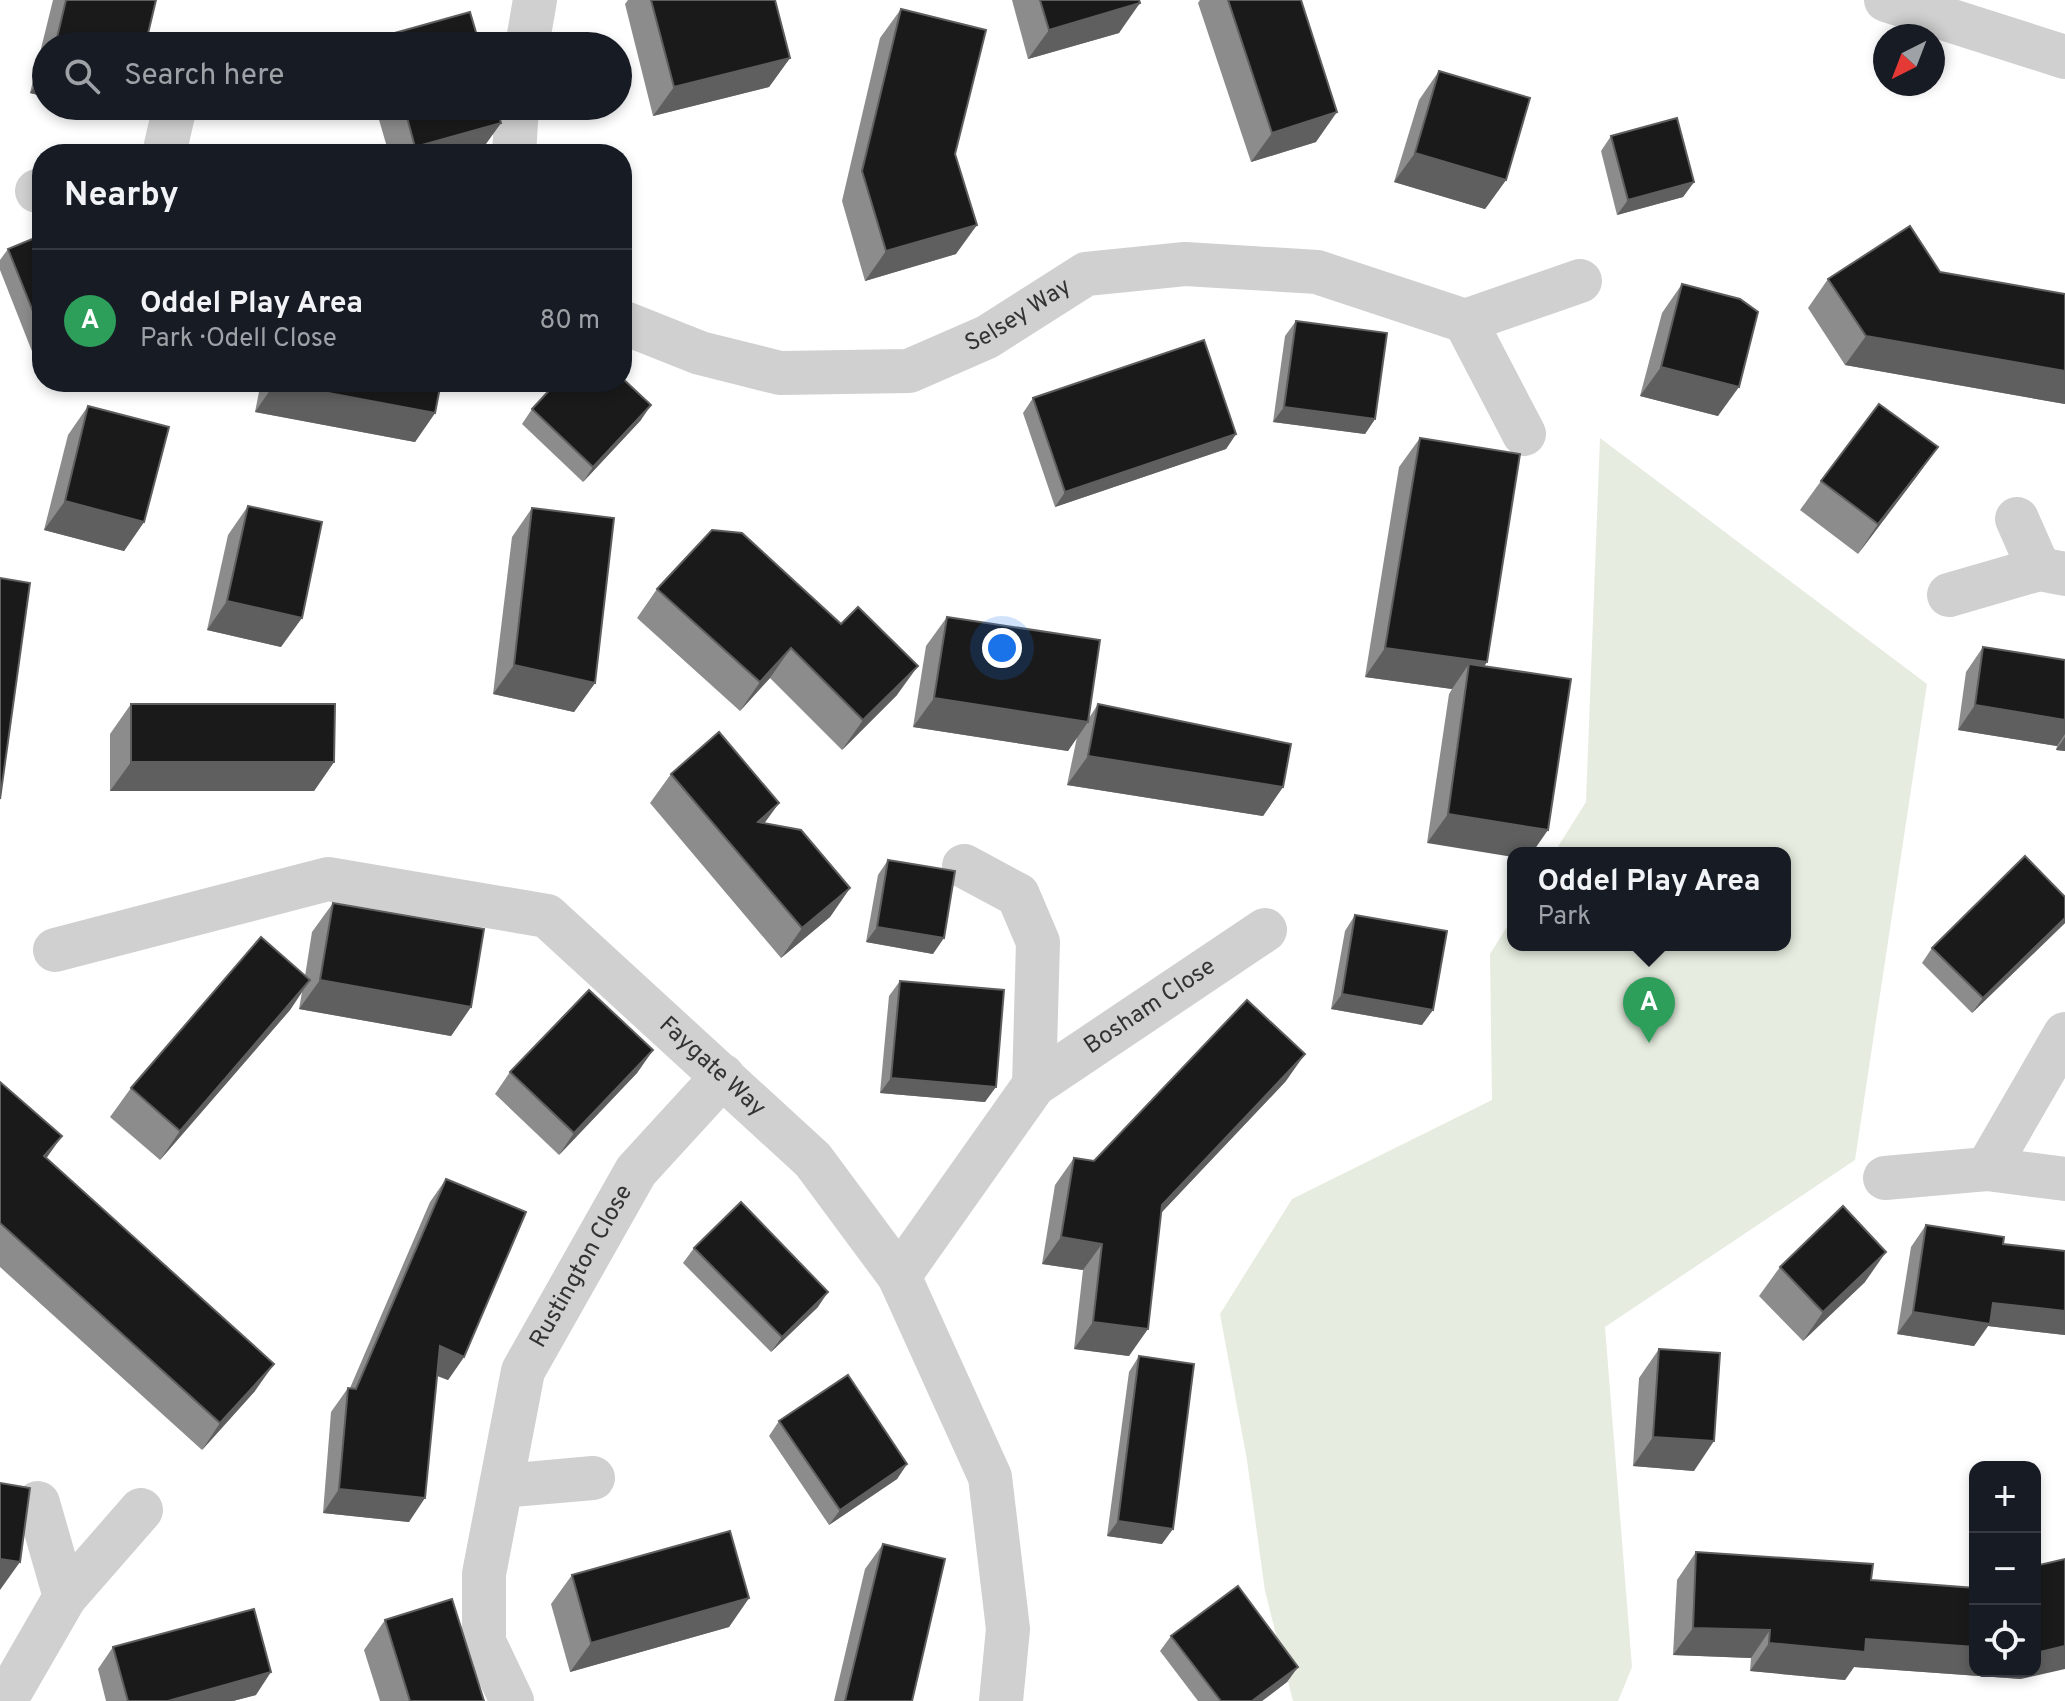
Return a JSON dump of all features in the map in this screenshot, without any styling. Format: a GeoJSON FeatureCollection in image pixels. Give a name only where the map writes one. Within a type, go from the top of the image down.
{"type":"FeatureCollection","features":[{"type":"Feature","properties":{"kind":"street"},"geometry":{"type":"LineString","coordinates":[[529,32],[535,0]]}},
{"type":"Feature","properties":{"kind":"street"},"geometry":{"type":"LineString","coordinates":[[1886,0],[2065,57]]}},
{"type":"Feature","properties":{"kind":"street"},"geometry":{"type":"LineString","coordinates":[[166,144],[172,120]]}},
{"type":"Feature","properties":{"kind":"street"},"geometry":{"type":"LineString","coordinates":[[515,144],[516,120]]}},
{"type":"Feature","properties":{"kind":"street","name":"Selsey Way"},"geometry":{"type":"LineString","coordinates":[[632,326],[700,353],[780,373],[909,371],[987,337],[1086,274],[1185,264],[1317,272],[1465,321]]}},
{"type":"Feature","properties":{"kind":"street"},"geometry":{"type":"LineString","coordinates":[[1524,434],[1465,321],[1580,281]]}},
{"type":"Feature","properties":{"kind":"street"},"geometry":{"type":"LineString","coordinates":[[1949,595],[2052,572],[2017,519]]}},
{"type":"Feature","properties":{"kind":"street"},"geometry":{"type":"LineString","coordinates":[[964,866],[1018,895],[1038,942],[1034,1085]]}},
{"type":"Feature","properties":{"kind":"street","name":"Faygate Way"},"geometry":{"type":"LineString","coordinates":[[55,950],[328,879],[547,916],[813,1160],[899,1276],[990,1477],[1008,1629],[1001,1701]]}},
{"type":"Feature","properties":{"kind":"street","name":"Bosham Close"},"geometry":{"type":"LineString","coordinates":[[899,1276],[1034,1085],[1265,930]]}},
{"type":"Feature","properties":{"kind":"street"},"geometry":{"type":"LineString","coordinates":[[1987,1169],[2065,1034]]}},
{"type":"Feature","properties":{"kind":"street","name":"Rustington Close"},"geometry":{"type":"LineString","coordinates":[[512,1701],[484,1642],[484,1574],[523,1371],[636,1171],[723,1076]]}},
{"type":"Feature","properties":{"kind":"street"},"geometry":{"type":"LineString","coordinates":[[1885,1178],[1987,1169],[2065,1179]]}},
{"type":"Feature","properties":{"kind":"street"},"geometry":{"type":"LineString","coordinates":[[502,1486],[593,1478]]}},
{"type":"Feature","properties":{"kind":"street"},"geometry":{"type":"LineString","coordinates":[[38,1503],[65,1597]]}},
{"type":"Feature","properties":{"kind":"street"},"geometry":{"type":"LineString","coordinates":[[5,1701],[65,1597],[141,1510]]}},
{"type":"Feature","properties":{"kind":"shaded area"},"geometry":{"type":"Polygon","coordinates":[[[1600,438],[1927,684],[1855,1160],[1605,1327],[1632,1667],[1618,1701],[1293,1701],[1265,1591],[1247,1460],[1220,1314],[1292,1199],[1492,1100],[1490,954],[1507,927],[1507,951],[1791,951],[1791,847],[1558,847],[1586,802],[1600,438]]]}},
{"type":"Feature","properties":{"kind":"building"},"geometry":{"type":"Polygon","coordinates":[[[66,0],[156,0],[148,32],[58,32],[66,0]]]}},
{"type":"Feature","properties":{"kind":"building"},"geometry":{"type":"Polygon","coordinates":[[[651,0],[775,0],[790,58],[674,87],[651,0]]]}},
{"type":"Feature","properties":{"kind":"building"},"geometry":{"type":"Polygon","coordinates":[[[1040,0],[1139,0],[1140,3],[1049,30],[1040,0]]]}},
{"type":"Feature","properties":{"kind":"building"},"geometry":{"type":"Polygon","coordinates":[[[1228,0],[1301,0],[1337,112],[1272,133],[1228,0]]]}},
{"type":"Feature","properties":{"kind":"building"},"geometry":{"type":"Polygon","coordinates":[[[901,9],[986,30],[955,154],[977,225],[886,251],[862,171],[901,9]]]}},
{"type":"Feature","properties":{"kind":"building"},"geometry":{"type":"Polygon","coordinates":[[[470,12],[476,32],[398,32],[470,12]]]}},
{"type":"Feature","properties":{"kind":"building"},"geometry":{"type":"Polygon","coordinates":[[[1439,71],[1530,98],[1506,180],[1415,153],[1439,71]]]}},
{"type":"Feature","properties":{"kind":"building"},"geometry":{"type":"Polygon","coordinates":[[[1677,118],[1694,182],[1628,200],[1611,136],[1677,118]]]}},
{"type":"Feature","properties":{"kind":"building"},"geometry":{"type":"Polygon","coordinates":[[[408,120],[500,120],[501,123],[426,144],[414,144],[408,120]]]}},
{"type":"Feature","properties":{"kind":"building"},"geometry":{"type":"Polygon","coordinates":[[[1910,226],[1940,272],[2065,294],[2065,371],[1866,336],[1828,279],[1910,226]]]}},
{"type":"Feature","properties":{"kind":"building"},"geometry":{"type":"Polygon","coordinates":[[[32,239],[32,309],[8,249],[32,239]]]}},
{"type":"Feature","properties":{"kind":"building"},"geometry":{"type":"Polygon","coordinates":[[[1682,284],[1740,299],[1758,312],[1739,387],[1661,367],[1682,284]]]}},
{"type":"Feature","properties":{"kind":"building"},"geometry":{"type":"Polygon","coordinates":[[[1296,321],[1387,333],[1375,419],[1284,407],[1296,321]]]}},
{"type":"Feature","properties":{"kind":"building"},"geometry":{"type":"Polygon","coordinates":[[[1204,340],[1236,434],[1065,492],[1033,398],[1204,340]]]}},
{"type":"Feature","properties":{"kind":"building"},"geometry":{"type":"Polygon","coordinates":[[[632,387],[651,405],[593,467],[532,409],[548,392],[632,392],[632,387]]]}},
{"type":"Feature","properties":{"kind":"building"},"geometry":{"type":"Polygon","coordinates":[[[323,392],[439,392],[435,413],[323,392]]]}},
{"type":"Feature","properties":{"kind":"building"},"geometry":{"type":"Polygon","coordinates":[[[1879,404],[1938,447],[1878,524],[1821,481],[1879,404]]]}},
{"type":"Feature","properties":{"kind":"building"},"geometry":{"type":"Polygon","coordinates":[[[88,406],[169,427],[144,522],[65,501],[88,406]]]}},
{"type":"Feature","properties":{"kind":"building"},"geometry":{"type":"Polygon","coordinates":[[[1420,438],[1520,454],[1487,662],[1385,648],[1420,438]]]}},
{"type":"Feature","properties":{"kind":"building"},"geometry":{"type":"Polygon","coordinates":[[[248,506],[322,522],[302,618],[227,601],[248,506]]]}},
{"type":"Feature","properties":{"kind":"building"},"geometry":{"type":"Polygon","coordinates":[[[532,508],[614,518],[595,683],[514,665],[532,508]]]}},
{"type":"Feature","properties":{"kind":"building"},"geometry":{"type":"Polygon","coordinates":[[[712,530],[742,533],[841,624],[858,607],[918,666],[863,720],[791,648],[760,682],[657,589],[712,530]]]}},
{"type":"Feature","properties":{"kind":"building"},"geometry":{"type":"Polygon","coordinates":[[[0,578],[30,583],[0,799],[0,578]]]}},
{"type":"Feature","properties":{"kind":"building"},"geometry":{"type":"Polygon","coordinates":[[[947,617],[1100,640],[1088,722],[934,698],[947,617]]]}},
{"type":"Feature","properties":{"kind":"building"},"geometry":{"type":"Polygon","coordinates":[[[1983,647],[2065,660],[2065,720],[1975,705],[1983,647]]]}},
{"type":"Feature","properties":{"kind":"building"},"geometry":{"type":"Polygon","coordinates":[[[1469,664],[1571,679],[1548,830],[1448,814],[1469,664]]]}},
{"type":"Feature","properties":{"kind":"building"},"geometry":{"type":"Polygon","coordinates":[[[131,704],[335,704],[334,762],[131,762],[131,704]]]}},
{"type":"Feature","properties":{"kind":"building"},"geometry":{"type":"Polygon","coordinates":[[[1098,704],[1291,744],[1283,787],[1088,756],[1098,704]]]}},
{"type":"Feature","properties":{"kind":"building"},"geometry":{"type":"Polygon","coordinates":[[[719,732],[779,803],[758,822],[801,830],[850,888],[802,928],[671,774],[719,732]]]}},
{"type":"Feature","properties":{"kind":"building"},"geometry":{"type":"Polygon","coordinates":[[[2025,856],[2065,897],[2065,918],[1983,998],[1932,948],[2025,856]]]}},
{"type":"Feature","properties":{"kind":"building"},"geometry":{"type":"Polygon","coordinates":[[[888,860],[955,871],[944,938],[877,927],[888,860]]]}},
{"type":"Feature","properties":{"kind":"building"},"geometry":{"type":"Polygon","coordinates":[[[333,903],[484,929],[471,1007],[320,980],[333,903]]]}},
{"type":"Feature","properties":{"kind":"building"},"geometry":{"type":"Polygon","coordinates":[[[1355,915],[1447,931],[1433,1010],[1342,994],[1355,915]]]}},
{"type":"Feature","properties":{"kind":"building"},"geometry":{"type":"Polygon","coordinates":[[[261,937],[310,980],[180,1131],[131,1088],[261,937]]]}},
{"type":"Feature","properties":{"kind":"building"},"geometry":{"type":"Polygon","coordinates":[[[900,981],[1004,990],[996,1087],[891,1078],[900,981]]]}},
{"type":"Feature","properties":{"kind":"building"},"geometry":{"type":"Polygon","coordinates":[[[589,990],[653,1050],[574,1133],[510,1072],[589,990]]]}},
{"type":"Feature","properties":{"kind":"building"},"geometry":{"type":"Polygon","coordinates":[[[1247,1000],[1305,1054],[1162,1205],[1148,1329],[1093,1322],[1102,1244],[1061,1237],[1074,1158],[1094,1161],[1247,1000]]]}},
{"type":"Feature","properties":{"kind":"building"},"geometry":{"type":"Polygon","coordinates":[[[0,1082],[62,1136],[44,1156],[274,1364],[220,1423],[0,1223],[0,1082]]]}},
{"type":"Feature","properties":{"kind":"building"},"geometry":{"type":"Polygon","coordinates":[[[446,1179],[526,1212],[464,1357],[440,1346],[425,1498],[339,1489],[348,1388],[356,1389],[446,1179]]]}},
{"type":"Feature","properties":{"kind":"building"},"geometry":{"type":"Polygon","coordinates":[[[741,1202],[828,1292],[782,1337],[694,1248],[741,1202]]]}},
{"type":"Feature","properties":{"kind":"building"},"geometry":{"type":"Polygon","coordinates":[[[1843,1206],[1886,1252],[1823,1312],[1780,1267],[1843,1206]]]}},
{"type":"Feature","properties":{"kind":"building"},"geometry":{"type":"Polygon","coordinates":[[[1926,1225],[2004,1237],[2003,1244],[2065,1251],[2065,1311],[1993,1303],[1990,1324],[1913,1312],[1926,1225]]]}},
{"type":"Feature","properties":{"kind":"building"},"geometry":{"type":"Polygon","coordinates":[[[1659,1349],[1720,1353],[1714,1441],[1653,1437],[1659,1349]]]}},
{"type":"Feature","properties":{"kind":"building"},"geometry":{"type":"Polygon","coordinates":[[[1139,1356],[1194,1364],[1173,1529],[1118,1521],[1139,1356]]]}},
{"type":"Feature","properties":{"kind":"building"},"geometry":{"type":"Polygon","coordinates":[[[848,1375],[907,1464],[840,1510],[779,1421],[848,1375]]]}},
{"type":"Feature","properties":{"kind":"building"},"geometry":{"type":"Polygon","coordinates":[[[0,1483],[30,1488],[20,1562],[0,1559],[0,1483]]]}},
{"type":"Feature","properties":{"kind":"building"},"geometry":{"type":"Polygon","coordinates":[[[730,1531],[749,1598],[591,1643],[572,1575],[730,1531]]]}},
{"type":"Feature","properties":{"kind":"building"},"geometry":{"type":"Polygon","coordinates":[[[883,1544],[945,1559],[912,1701],[845,1701],[883,1544]]]}},
{"type":"Feature","properties":{"kind":"building"},"geometry":{"type":"Polygon","coordinates":[[[1696,1552],[1873,1564],[1871,1580],[1969,1588],[1969,1647],[1866,1639],[1865,1652],[1769,1643],[1770,1630],[1693,1628],[1696,1552]]]}},
{"type":"Feature","properties":{"kind":"building"},"geometry":{"type":"Polygon","coordinates":[[[2065,1559],[2065,1646],[2041,1652],[2041,1605],[2041,1565],[2065,1559]]]}},
{"type":"Feature","properties":{"kind":"building"},"geometry":{"type":"Polygon","coordinates":[[[1238,1586],[1298,1667],[1252,1701],[1221,1701],[1171,1636],[1238,1586]]]}},
{"type":"Feature","properties":{"kind":"building"},"geometry":{"type":"Polygon","coordinates":[[[452,1599],[484,1701],[410,1701],[385,1620],[452,1599]]]}},
{"type":"Feature","properties":{"kind":"building"},"geometry":{"type":"Polygon","coordinates":[[[254,1609],[271,1672],[168,1701],[128,1701],[113,1647],[254,1609]]]}},
{"type":"Feature","properties":{"kind":"place","name":"Oddel Play Area"},"geometry":{"type":"Point","coordinates":[1649,1043]}}]}
